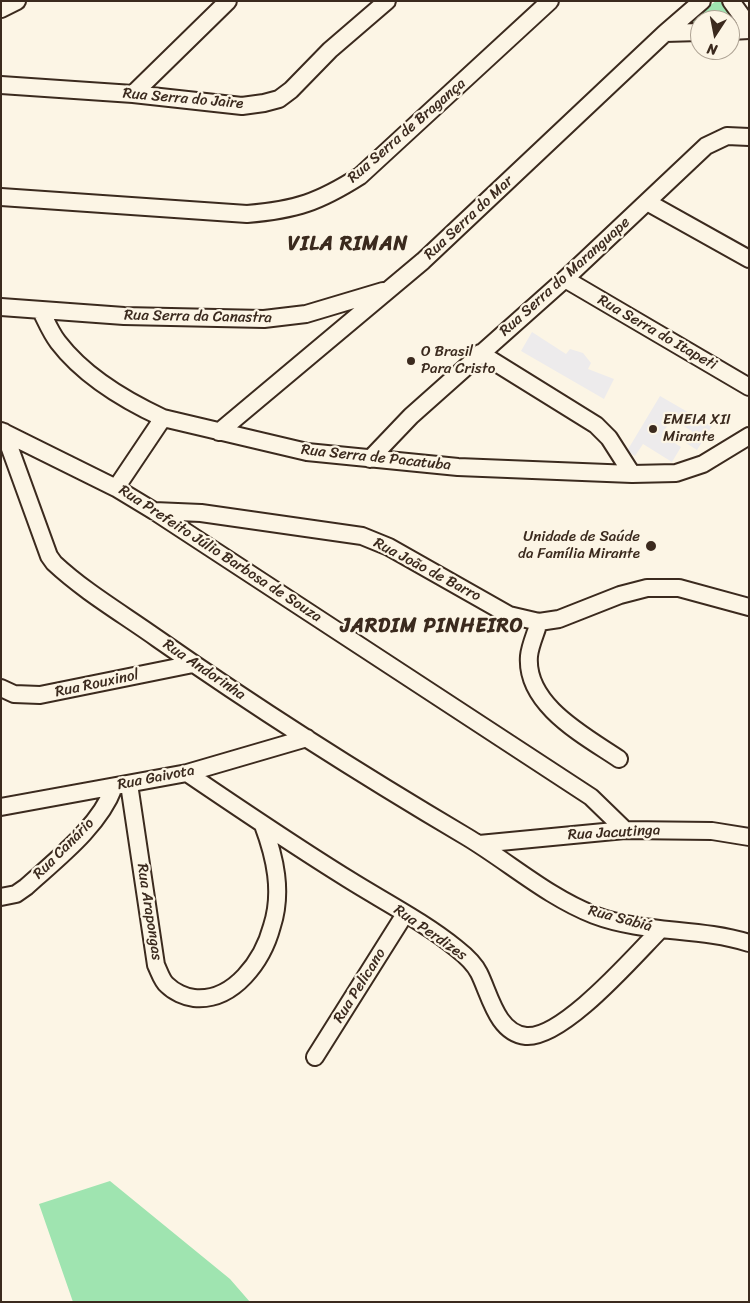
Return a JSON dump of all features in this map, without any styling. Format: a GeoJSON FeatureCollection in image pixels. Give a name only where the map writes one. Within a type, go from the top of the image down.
{"type":"FeatureCollection","features":[{"type":"Feature","properties":{"kind":"street"},"geometry":{"type":"LineString","coordinates":[[1,9],[16,1]]}},
{"type":"Feature","properties":{"kind":"street"},"geometry":{"type":"LineString","coordinates":[[133,94],[228,1]]}},
{"type":"Feature","properties":{"kind":"street","name":"Rua Serra do Jaire"},"geometry":{"type":"LineString","coordinates":[[1,85],[133,94],[242,106],[279,99],[291,90],[330,50],[387,1]]}},
{"type":"Feature","properties":{"kind":"street","name":"Rua Serra de Bragança"},"geometry":{"type":"LineString","coordinates":[[1,197],[247,214],[280,212],[309,204],[334,192],[360,176],[550,1]]}},
{"type":"Feature","properties":{"kind":"street","name":"Rua Serra do Mar"},"geometry":{"type":"LineString","coordinates":[[219,432],[423,262],[665,33],[702,1]]}},
{"type":"Feature","properties":{"kind":"street"},"geometry":{"type":"LineString","coordinates":[[732,1],[749,28]]}},
{"type":"Feature","properties":{"kind":"street"},"geometry":{"type":"LineString","coordinates":[[665,33],[690,32]]}},
{"type":"Feature","properties":{"kind":"street","name":"Rua Serra do Maranguape"},"geometry":{"type":"LineString","coordinates":[[370,459],[411,416],[480,353],[565,280],[706,146],[727,136],[749,137]]}},
{"type":"Feature","properties":{"kind":"street"},"geometry":{"type":"LineString","coordinates":[[647,202],[749,259]]}},
{"type":"Feature","properties":{"kind":"street","name":"Rua Serra do Itapeti"},"geometry":{"type":"LineString","coordinates":[[565,280],[749,387]]}},
{"type":"Feature","properties":{"kind":"street","name":"Rua Serra da Canastra"},"geometry":{"type":"LineString","coordinates":[[1,306],[41,311],[264,319],[306,314],[390,288]]}},
{"type":"Feature","properties":{"kind":"street","name":"Rua Serra de Pacatuba"},"geometry":{"type":"LineString","coordinates":[[41,311],[56,341],[74,360],[115,393],[163,418],[307,452],[458,467],[632,474],[676,473],[703,464],[749,436]]}},
{"type":"Feature","properties":{"kind":"street"},"geometry":{"type":"LineString","coordinates":[[480,353],[596,425],[609,438],[632,474]]}},
{"type":"Feature","properties":{"kind":"street"},"geometry":{"type":"LineString","coordinates":[[116,488],[163,418]]}},
{"type":"Feature","properties":{"kind":"street","name":"Rua Prefeito Júlio Barbosa de Souza"},"geometry":{"type":"LineString","coordinates":[[3,431],[116,488],[154,511],[591,797],[625,830]]}},
{"type":"Feature","properties":{"kind":"street","name":"Rua Andorinha"},"geometry":{"type":"LineString","coordinates":[[3,431],[46,547],[54,563],[193,664],[307,738],[479,844]]}},
{"type":"Feature","properties":{"kind":"street","name":"Rua João de Barro"},"geometry":{"type":"LineString","coordinates":[[154,511],[201,513],[362,536],[389,547],[509,615],[539,622],[559,619],[620,595],[647,588],[679,588],[749,607]]}},
{"type":"Feature","properties":{"kind":"street"},"geometry":{"type":"LineString","coordinates":[[539,622],[529,655],[533,684],[550,706],[572,726],[619,759]]}},
{"type":"Feature","properties":{"kind":"street","name":"Rua Rouxinol"},"geometry":{"type":"LineString","coordinates":[[1,688],[14,694],[40,695],[193,664]]}},
{"type":"Feature","properties":{"kind":"street","name":"Rua Gaivota"},"geometry":{"type":"LineString","coordinates":[[1,807],[187,773],[307,738]]}},
{"type":"Feature","properties":{"kind":"street","name":"Rua Perdizes"},"geometry":{"type":"LineString","coordinates":[[187,773],[297,848],[456,947],[470,960],[478,972],[505,1026],[515,1033],[527,1036],[540,1034],[567,1019],[589,1001],[660,930]]}},
{"type":"Feature","properties":{"kind":"street","name":"Rua Arapongas"},"geometry":{"type":"LineString","coordinates":[[122,785],[156,965],[166,985],[184,997],[204,999],[218,996],[234,986],[258,959],[272,926],[277,870],[263,825]]}},
{"type":"Feature","properties":{"kind":"street","name":"Rua Canário"},"geometry":{"type":"LineString","coordinates":[[1,897],[16,894],[26,887],[79,837],[122,785]]}},
{"type":"Feature","properties":{"kind":"street","name":"Rua Jacutinga"},"geometry":{"type":"LineString","coordinates":[[479,844],[625,830],[712,831],[749,837]]}},
{"type":"Feature","properties":{"kind":"street","name":"Rua Sabiá"},"geometry":{"type":"LineString","coordinates":[[479,844],[549,892],[594,915],[660,930],[701,932],[749,943]]}},
{"type":"Feature","properties":{"kind":"street"},"geometry":{"type":"LineString","coordinates":[[277,870],[297,848]]}},
{"type":"Feature","properties":{"kind":"street","name":"Rua Pelicano"},"geometry":{"type":"LineString","coordinates":[[315,1057],[405,914]]}},
{"type":"Feature","properties":{"kind":"shaded area"},"geometry":{"type":"Polygon","coordinates":[[[532,332],[566,354],[570,349],[583,353],[591,363],[588,369],[614,379],[604,399],[521,351],[532,332]]]}},
{"type":"Feature","properties":{"kind":"shaded area","name":"EMEIA XII Mirante"},"geometry":{"type":"Polygon","coordinates":[[[660,396],[712,426],[697,450],[686,443],[692,431],[671,419],[662,435],[681,447],[672,462],[643,444],[635,456],[627,451],[660,396]]]}},
{"type":"Feature","properties":{"kind":"green space"},"geometry":{"type":"Polygon","coordinates":[[[716,1],[721,1],[728,10],[704,10],[716,1]]]}},
{"type":"Feature","properties":{"kind":"green space"},"geometry":{"type":"Polygon","coordinates":[[[110,1181],[230,1279],[250,1302],[73,1302],[39,1204],[110,1181]]]}},
{"type":"Feature","properties":{"kind":"place","name":"O Brasil Para Cristo"},"geometry":{"type":"Point","coordinates":[411,361]}},
{"type":"Feature","properties":{"kind":"place","name":"EMEIA XII Mirante"},"geometry":{"type":"Point","coordinates":[653,429]}},
{"type":"Feature","properties":{"kind":"place","name":"Unidade de Saúde da Família Mirante"},"geometry":{"type":"Point","coordinates":[651,546]}},
{"type":"Feature","properties":{"kind":"district","name":"VILA RIMAN"},"geometry":{"type":"Point","coordinates":[348,245]}},
{"type":"Feature","properties":{"kind":"district","name":"JARDIM PINHEIRO"},"geometry":{"type":"Point","coordinates":[432,627]}}]}
